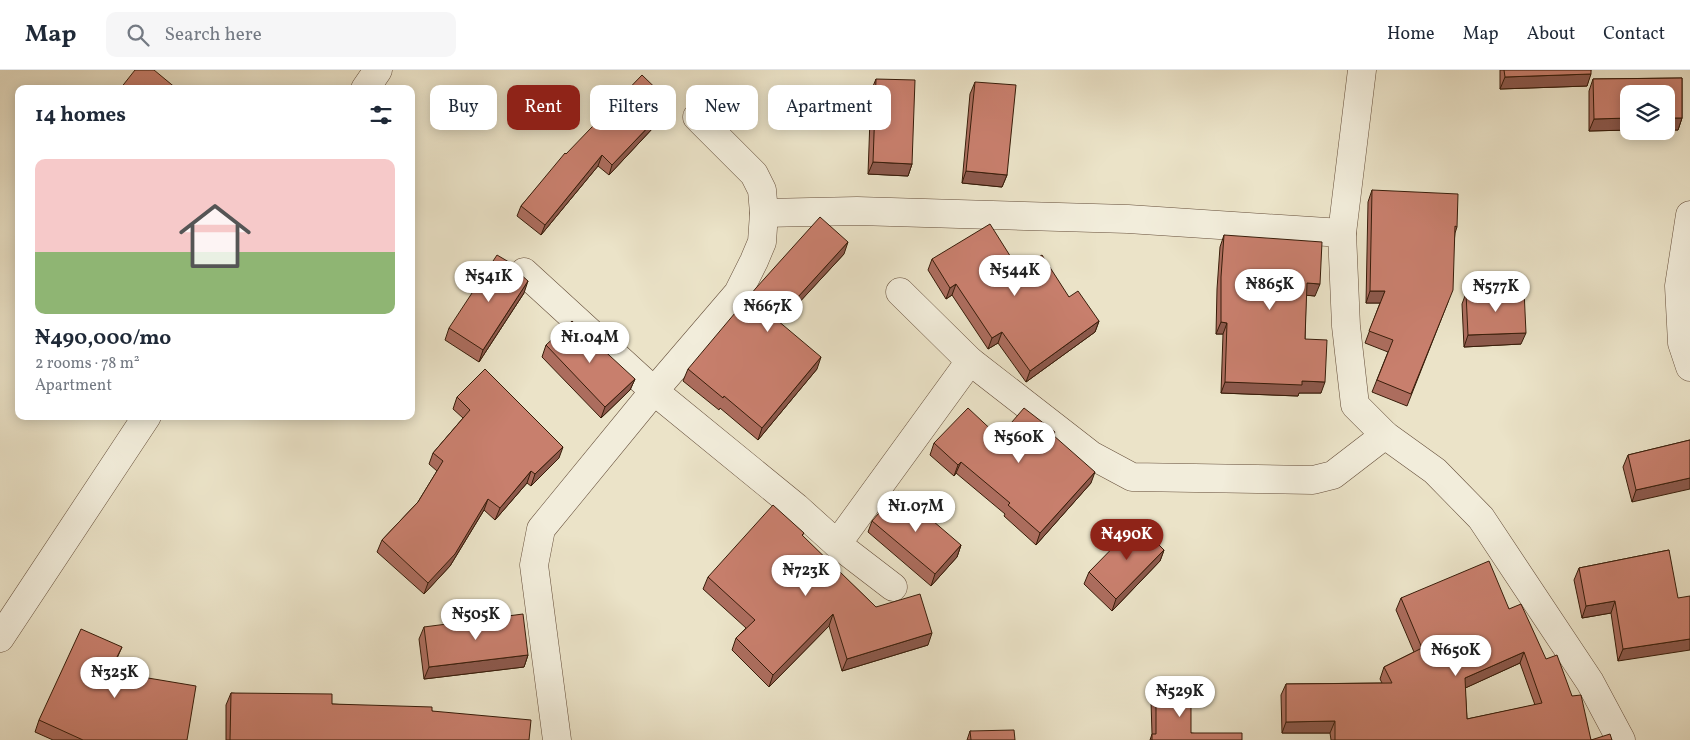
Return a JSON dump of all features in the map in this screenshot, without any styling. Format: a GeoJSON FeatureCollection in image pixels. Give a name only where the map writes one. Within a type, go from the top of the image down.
{"type":"FeatureCollection","features":[{"type":"Feature","properties":{"kind":"street"},"geometry":{"type":"LineString","coordinates":[[369,85],[378,70]]}},
{"type":"Feature","properties":{"kind":"street"},"geometry":{"type":"LineString","coordinates":[[1362,70],[1342,233],[1346,326],[1355,405],[1384,435],[1435,471],[1481,518],[1590,682],[1622,740]]}},
{"type":"Feature","properties":{"kind":"street"},"geometry":{"type":"LineString","coordinates":[[557,740],[534,564],[541,530],[654,391],[738,293],[762,242],[764,212],[762,190],[754,174],[710,130]]}},
{"type":"Feature","properties":{"kind":"street"},"geometry":{"type":"LineString","coordinates":[[764,212],[857,211],[1128,219],[1342,233]]}},
{"type":"Feature","properties":{"kind":"street"},"geometry":{"type":"LineString","coordinates":[[1690,215],[1680,286],[1682,343],[1690,367]]}},
{"type":"Feature","properties":{"kind":"street"},"geometry":{"type":"LineString","coordinates":[[524,272],[654,391],[796,507],[837,544],[893,587]]}},
{"type":"Feature","properties":{"kind":"street"},"geometry":{"type":"LineString","coordinates":[[900,292],[970,361],[1091,455],[1132,477],[1313,480],[1333,475],[1384,435]]}},
{"type":"Feature","properties":{"kind":"street"},"geometry":{"type":"LineString","coordinates":[[837,544],[970,361]]}},
{"type":"Feature","properties":{"kind":"street"},"geometry":{"type":"LineString","coordinates":[[0,638],[145,420]]}},
{"type":"Feature","properties":{"kind":"building"},"geometry":{"type":"Polygon","coordinates":[[[135,70],[154,70],[172,85],[123,85],[135,70]]]}},
{"type":"Feature","properties":{"kind":"building"},"geometry":{"type":"Polygon","coordinates":[[[1504,70],[1591,70],[1591,74],[1505,77],[1504,70]]]}},
{"type":"Feature","properties":{"kind":"building"},"geometry":{"type":"Polygon","coordinates":[[[642,75],[652,85],[632,85],[642,75]]]}},
{"type":"Feature","properties":{"kind":"building"},"geometry":{"type":"Polygon","coordinates":[[[1682,78],[1682,118],[1675,118],[1675,85],[1620,85],[1620,118],[1594,119],[1593,79],[1682,78]]]}},
{"type":"Feature","properties":{"kind":"building"},"geometry":{"type":"Polygon","coordinates":[[[876,79],[915,80],[912,164],[873,162],[874,130],[891,130],[891,85],[876,85],[876,79]]]}},
{"type":"Feature","properties":{"kind":"building"},"geometry":{"type":"Polygon","coordinates":[[[975,82],[1016,85],[1007,175],[966,171],[975,82]]]}},
{"type":"Feature","properties":{"kind":"building"},"geometry":{"type":"Polygon","coordinates":[[[590,129],[645,130],[612,165],[602,155],[545,225],[521,206],[590,129]]]}},
{"type":"Feature","properties":{"kind":"building"},"geometry":{"type":"Polygon","coordinates":[[[1372,190],[1458,194],[1453,290],[1411,394],[1377,380],[1393,340],[1369,331],[1385,291],[1370,291],[1372,190]]]}},
{"type":"Feature","properties":{"kind":"building"},"geometry":{"type":"Polygon","coordinates":[[[820,217],[848,242],[777,320],[821,357],[762,428],[688,369],[756,288],[820,217]]]}},
{"type":"Feature","properties":{"kind":"building"},"geometry":{"type":"Polygon","coordinates":[[[990,224],[1019,270],[1042,255],[1069,297],[1078,291],[1099,321],[1030,371],[1002,332],[992,338],[956,284],[950,288],[932,259],[990,224]]]}},
{"type":"Feature","properties":{"kind":"building"},"geometry":{"type":"Polygon","coordinates":[[[1224,235],[1322,242],[1320,284],[1307,283],[1305,339],[1327,340],[1325,382],[1302,381],[1302,385],[1225,382],[1227,323],[1221,322],[1221,277],[1224,235]]]}},
{"type":"Feature","properties":{"kind":"building"},"geometry":{"type":"Polygon","coordinates":[[[497,255],[514,265],[518,272],[528,281],[483,350],[449,328],[497,255]]]}},
{"type":"Feature","properties":{"kind":"building"},"geometry":{"type":"Polygon","coordinates":[[[1524,290],[1526,333],[1468,335],[1466,293],[1524,290]]]}},
{"type":"Feature","properties":{"kind":"building"},"geometry":{"type":"Polygon","coordinates":[[[572,321],[635,379],[605,407],[546,345],[572,321]]]}},
{"type":"Feature","properties":{"kind":"building"},"geometry":{"type":"Polygon","coordinates":[[[485,369],[563,447],[535,474],[531,471],[500,508],[488,499],[455,554],[428,583],[382,540],[418,502],[443,461],[433,453],[470,410],[457,397],[485,369]]]}},
{"type":"Feature","properties":{"kind":"building"},"geometry":{"type":"Polygon","coordinates":[[[968,408],[999,437],[1024,408],[1055,432],[1053,435],[1095,472],[1040,533],[1008,505],[1010,503],[961,462],[958,465],[934,443],[968,408]]]}},
{"type":"Feature","properties":{"kind":"building"},"geometry":{"type":"Polygon","coordinates":[[[1690,440],[1690,478],[1636,490],[1628,455],[1690,440]]]}},
{"type":"Feature","properties":{"kind":"building"},"geometry":{"type":"Polygon","coordinates":[[[898,491],[961,545],[935,574],[872,521],[898,491]]]}},
{"type":"Feature","properties":{"kind":"building"},"geometry":{"type":"Polygon","coordinates":[[[773,505],[804,533],[802,535],[876,607],[920,594],[932,633],[847,659],[833,614],[773,675],[736,638],[755,620],[708,577],[773,505]]]}},
{"type":"Feature","properties":{"kind":"building"},"geometry":{"type":"Polygon","coordinates":[[[1137,523],[1164,550],[1116,599],[1089,572],[1137,523]]]}},
{"type":"Feature","properties":{"kind":"building"},"geometry":{"type":"Polygon","coordinates":[[[1669,550],[1678,598],[1690,596],[1690,639],[1623,649],[1615,601],[1586,606],[1579,568],[1669,550]]]}},
{"type":"Feature","properties":{"kind":"building"},"geometry":{"type":"Polygon","coordinates":[[[1489,561],[1509,609],[1521,604],[1546,659],[1557,655],[1572,696],[1581,695],[1591,740],[1335,740],[1335,721],[1286,722],[1286,684],[1392,683],[1384,667],[1422,648],[1401,598],[1489,561]],[[1524,652],[1465,678],[1467,719],[1542,703],[1524,652]]]}},
{"type":"Feature","properties":{"kind":"building"},"geometry":{"type":"Polygon","coordinates":[[[523,614],[528,655],[429,667],[424,627],[523,614]]]}},
{"type":"Feature","properties":{"kind":"building"},"geometry":{"type":"Polygon","coordinates":[[[81,629],[122,647],[113,665],[142,677],[196,686],[187,740],[83,740],[39,720],[81,629]]]}},
{"type":"Feature","properties":{"kind":"building"},"geometry":{"type":"Polygon","coordinates":[[[1156,689],[1191,689],[1191,733],[1242,733],[1242,740],[1152,740],[1152,734],[1156,734],[1156,689]]]}},
{"type":"Feature","properties":{"kind":"building"},"geometry":{"type":"Polygon","coordinates":[[[231,693],[332,694],[332,704],[432,707],[432,711],[531,720],[529,740],[230,740],[231,693]]]}},
{"type":"Feature","properties":{"kind":"building"},"geometry":{"type":"Polygon","coordinates":[[[1014,730],[1015,740],[971,740],[970,731],[1014,730]]]}},
{"type":"Feature","properties":{"kind":"building"},"geometry":{"type":"Polygon","coordinates":[[[1610,734],[1612,740],[1591,740],[1610,734]]]}}]}
